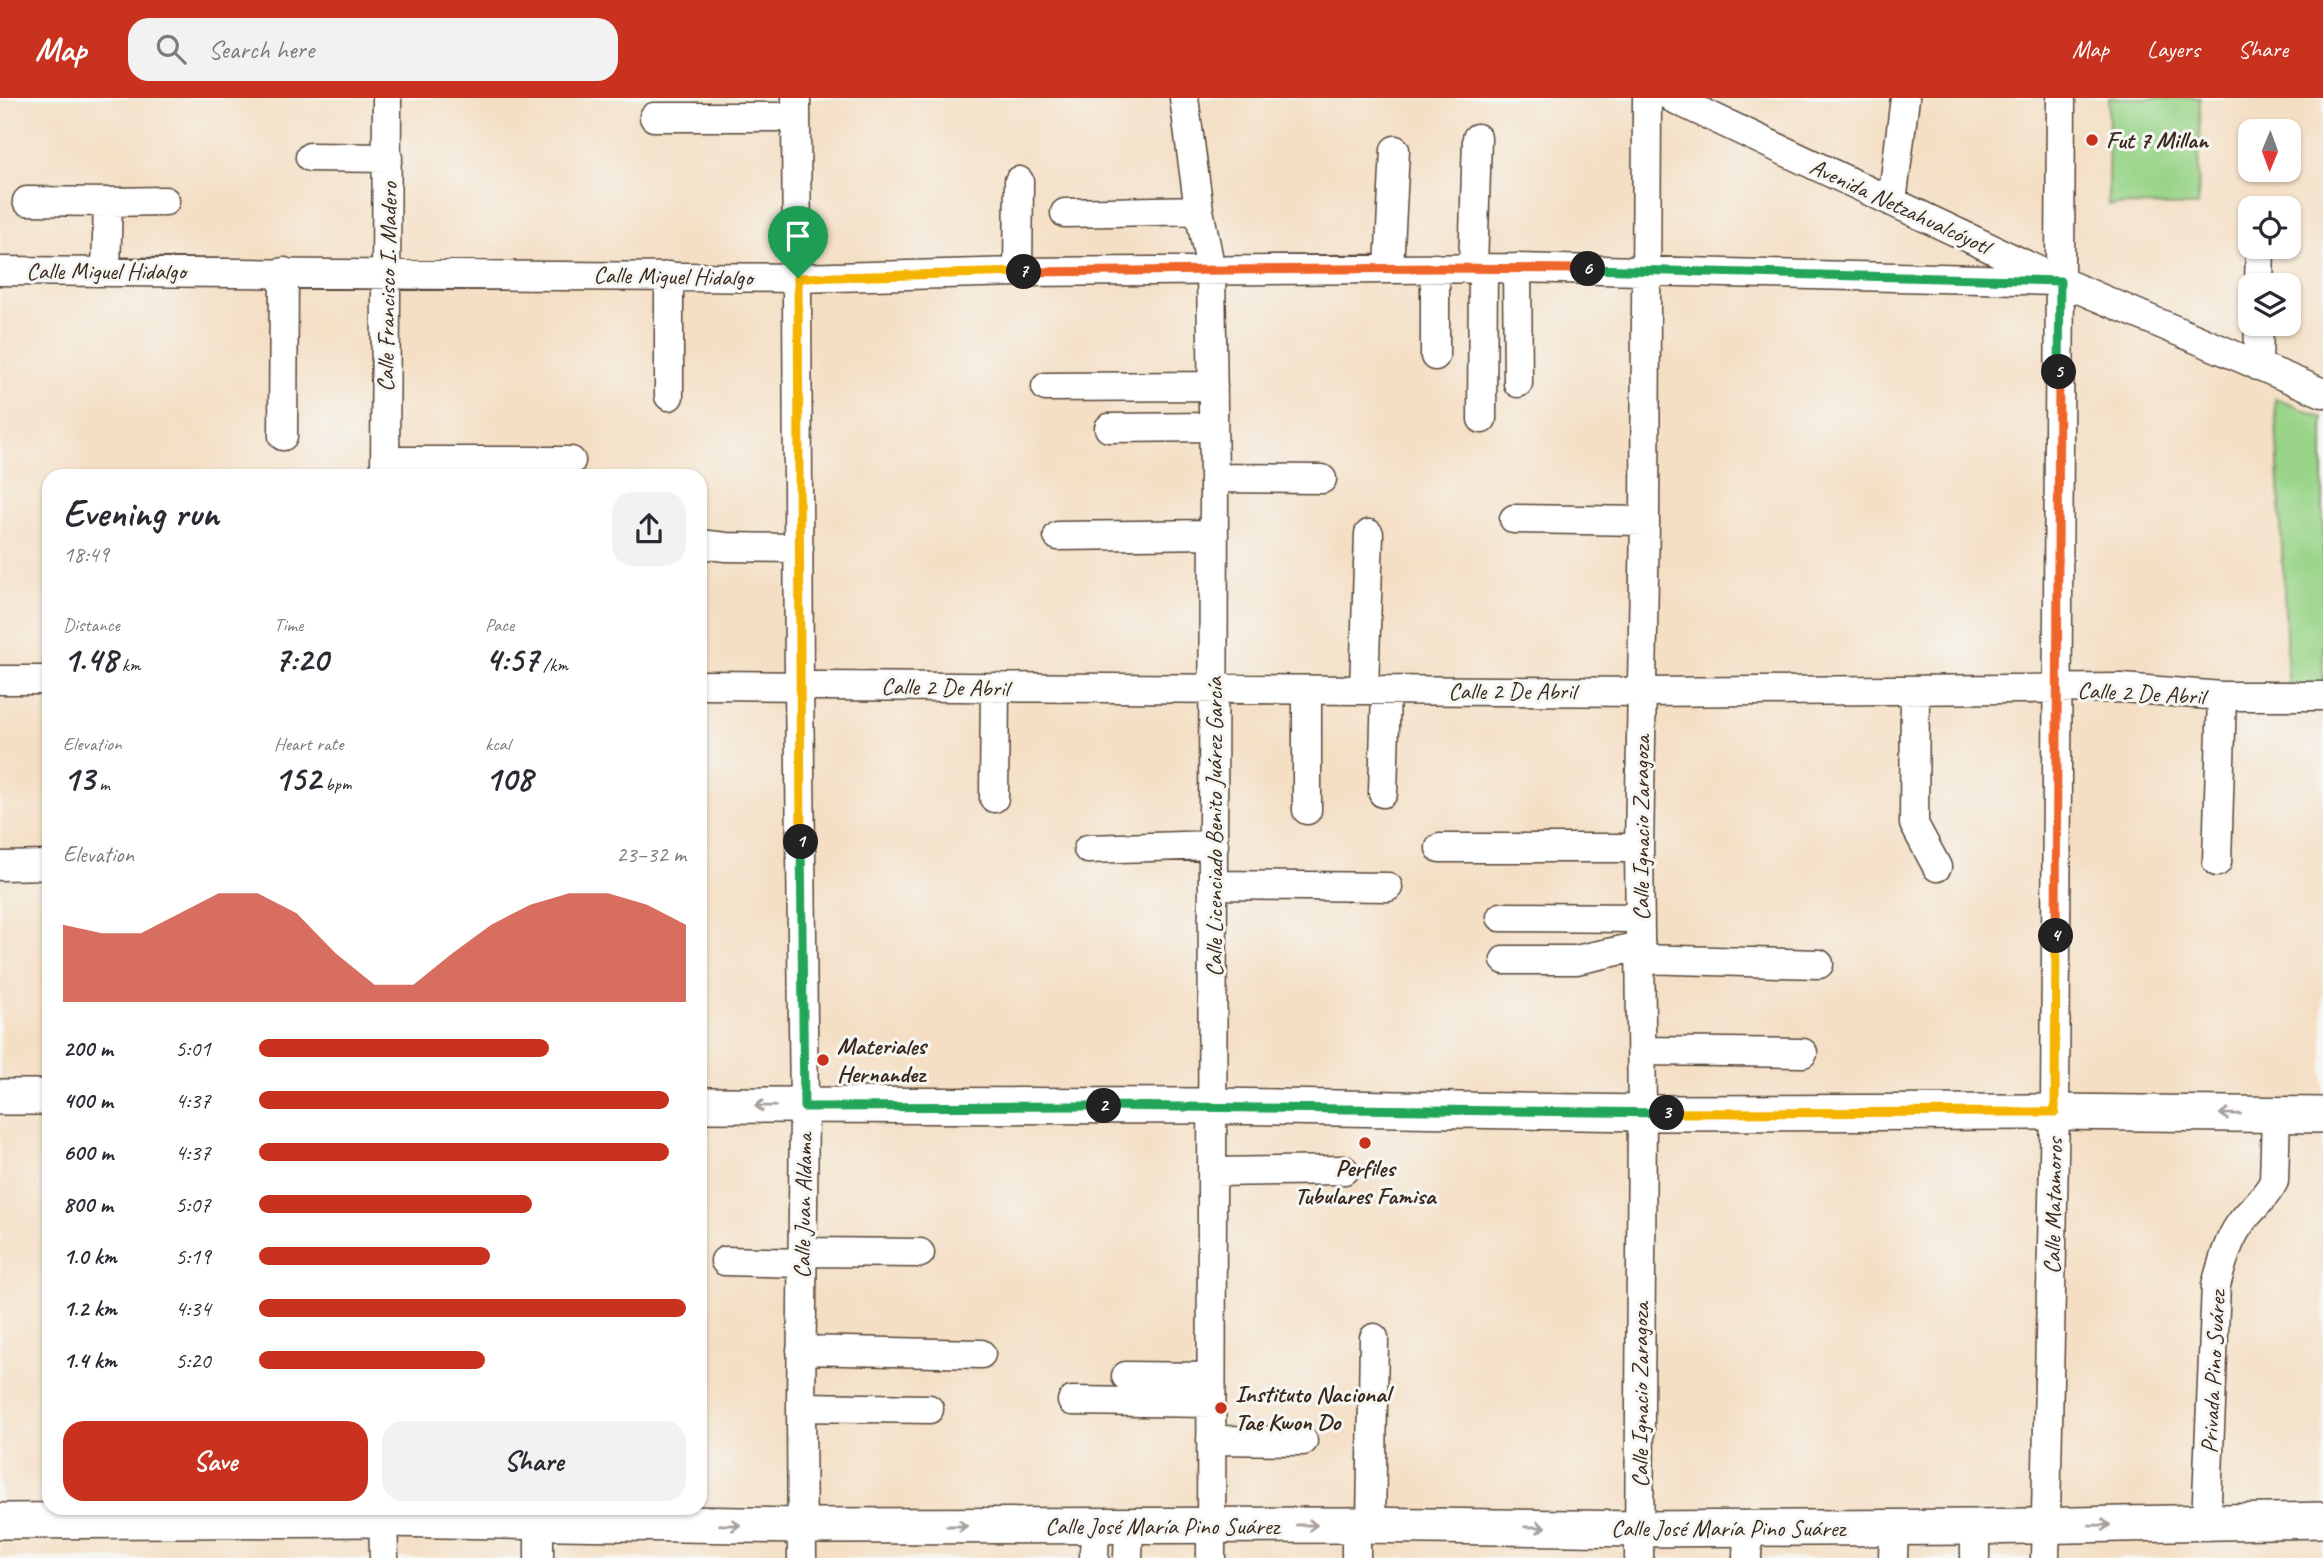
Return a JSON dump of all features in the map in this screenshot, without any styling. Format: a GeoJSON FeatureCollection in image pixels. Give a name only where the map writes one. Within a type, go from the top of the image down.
{"type":"FeatureCollection","features":[{"type":"Feature","properties":{"kind":"main road"},"geometry":{"type":"LineString","coordinates":[[0,1097],[42,1097]]}},
{"type":"Feature","properties":{"kind":"main road"},"geometry":{"type":"LineString","coordinates":[[707,1105],[1213,1106],[1642,1113],[2055,1112],[2323,1115]]}},
{"type":"Feature","properties":{"kind":"main road","name":"Calle José María Pino Suárez"},"geometry":{"type":"LineString","coordinates":[[0,1521],[183,1515]]}},
{"type":"Feature","properties":{"kind":"main road","name":"Calle José María Pino Suárez"},"geometry":{"type":"LineString","coordinates":[[418,1515],[524,1518],[803,1542],[1212,1542],[1361,1536],[1639,1543],[2045,1542],[2206,1523],[2323,1520]]}},
{"type":"Feature","properties":{"kind":"street","name":"Calle Francisco I. Madero"},"geometry":{"type":"LineString","coordinates":[[385,468],[387,98]]}},
{"type":"Feature","properties":{"kind":"street","name":"Calle Licenciado Benito Juárez García"},"geometry":{"type":"LineString","coordinates":[[1184,98],[1199,210],[1211,270],[1214,478],[1210,1440],[1212,1542]]}},
{"type":"Feature","properties":{"kind":"street","name":"Calle Ignacio Zaragoza"},"geometry":{"type":"LineString","coordinates":[[1639,1543],[1642,1051],[1639,848],[1645,521],[1647,98]]}},
{"type":"Feature","properties":{"kind":"street","name":"Avenida Netzahualcóyotl"},"geometry":{"type":"LineString","coordinates":[[1672,98],[2060,281],[2323,393]]}},
{"type":"Feature","properties":{"kind":"street"},"geometry":{"type":"LineString","coordinates":[[1892,202],[1905,98]]}},
{"type":"Feature","properties":{"kind":"street","name":"Calle Matamoros"},"geometry":{"type":"LineString","coordinates":[[2045,1542],[2055,1112],[2061,98]]}},
{"type":"Feature","properties":{"kind":"street"},"geometry":{"type":"LineString","coordinates":[[654,117],[796,108]]}},
{"type":"Feature","properties":{"kind":"street","name":"Calle Juan Aldama"},"geometry":{"type":"LineString","coordinates":[[796,108],[804,1107],[801,1350],[803,1542]]}},
{"type":"Feature","properties":{"kind":"street"},"geometry":{"type":"LineString","coordinates":[[1477,138],[1482,419]]}},
{"type":"Feature","properties":{"kind":"street"},"geometry":{"type":"LineString","coordinates":[[1389,268],[1395,150]]}},
{"type":"Feature","properties":{"kind":"street"},"geometry":{"type":"LineString","coordinates":[[310,157],[388,158]]}},
{"type":"Feature","properties":{"kind":"street"},"geometry":{"type":"LineString","coordinates":[[1018,181],[1018,272]]}},
{"type":"Feature","properties":{"kind":"street"},"geometry":{"type":"LineString","coordinates":[[27,201],[165,201]]}},
{"type":"Feature","properties":{"kind":"street"},"geometry":{"type":"LineString","coordinates":[[106,271],[108,202]]}},
{"type":"Feature","properties":{"kind":"street"},"geometry":{"type":"LineString","coordinates":[[1065,213],[1199,210]]}},
{"type":"Feature","properties":{"kind":"street"},"geometry":{"type":"LineString","coordinates":[[1435,268],[1435,356]]}},
{"type":"Feature","properties":{"kind":"street"},"geometry":{"type":"LineString","coordinates":[[1517,268],[1518,383]]}},
{"type":"Feature","properties":{"kind":"street","name":"Calle Miguel Hidalgo"},"geometry":{"type":"LineString","coordinates":[[0,271],[798,278],[1018,272],[1517,268],[2060,281]]}},
{"type":"Feature","properties":{"kind":"street"},"geometry":{"type":"LineString","coordinates":[[283,436],[284,272]]}},
{"type":"Feature","properties":{"kind":"street"},"geometry":{"type":"LineString","coordinates":[[669,276],[669,396]]}},
{"type":"Feature","properties":{"kind":"street"},"geometry":{"type":"LineString","coordinates":[[2258,366],[2259,336]]}},
{"type":"Feature","properties":{"kind":"street"},"geometry":{"type":"LineString","coordinates":[[1046,387],[1213,386]]}},
{"type":"Feature","properties":{"kind":"street"},"geometry":{"type":"LineString","coordinates":[[1109,428],[1213,427]]}},
{"type":"Feature","properties":{"kind":"street"},"geometry":{"type":"LineString","coordinates":[[385,468],[571,461]]}},
{"type":"Feature","properties":{"kind":"street"},"geometry":{"type":"LineString","coordinates":[[1214,478],[1322,479]]}},
{"type":"Feature","properties":{"kind":"street"},"geometry":{"type":"LineString","coordinates":[[1514,519],[1645,521]]}},
{"type":"Feature","properties":{"kind":"street"},"geometry":{"type":"LineString","coordinates":[[1058,536],[1214,534]]}},
{"type":"Feature","properties":{"kind":"street"},"geometry":{"type":"LineString","coordinates":[[1369,534],[1375,690],[1383,793]]}},
{"type":"Feature","properties":{"kind":"street"},"geometry":{"type":"LineString","coordinates":[[707,545],[799,548]]}},
{"type":"Feature","properties":{"kind":"street"},"geometry":{"type":"LineString","coordinates":[[0,680],[42,680]]}},
{"type":"Feature","properties":{"kind":"street","name":"Calle 2 De Abril"},"geometry":{"type":"LineString","coordinates":[[707,685],[1643,692],[2122,688],[2221,696],[2323,696]]}},
{"type":"Feature","properties":{"kind":"street"},"geometry":{"type":"LineString","coordinates":[[994,798],[995,687]]}},
{"type":"Feature","properties":{"kind":"street"},"geometry":{"type":"LineString","coordinates":[[1307,690],[1307,810]]}},
{"type":"Feature","properties":{"kind":"street"},"geometry":{"type":"LineString","coordinates":[[1915,691],[1914,824],[1937,867]]}},
{"type":"Feature","properties":{"kind":"street"},"geometry":{"type":"LineString","coordinates":[[2217,862],[2221,696]]}},
{"type":"Feature","properties":{"kind":"street"},"geometry":{"type":"LineString","coordinates":[[1088,849],[1213,845]]}},
{"type":"Feature","properties":{"kind":"street"},"geometry":{"type":"LineString","coordinates":[[1440,848],[1639,848]]}},
{"type":"Feature","properties":{"kind":"street"},"geometry":{"type":"LineString","coordinates":[[0,866],[42,865]]}},
{"type":"Feature","properties":{"kind":"street"},"geometry":{"type":"LineString","coordinates":[[1214,885],[1388,887]]}},
{"type":"Feature","properties":{"kind":"street"},"geometry":{"type":"LineString","coordinates":[[1502,917],[1640,918]]}},
{"type":"Feature","properties":{"kind":"street"},"geometry":{"type":"LineString","coordinates":[[1506,960],[1819,964]]}},
{"type":"Feature","properties":{"kind":"street"},"geometry":{"type":"LineString","coordinates":[[1642,1051],[1803,1053]]}},
{"type":"Feature","properties":{"kind":"street","name":"Privada Pino Suárez"},"geometry":{"type":"LineString","coordinates":[[2206,1523],[2216,1285],[2225,1252],[2239,1225],[2270,1190],[2274,1181],[2276,1115]]}},
{"type":"Feature","properties":{"kind":"street"},"geometry":{"type":"LineString","coordinates":[[1212,1172],[1343,1170]]}},
{"type":"Feature","properties":{"kind":"street"},"geometry":{"type":"LineString","coordinates":[[725,1261],[920,1254]]}},
{"type":"Feature","properties":{"kind":"street"},"geometry":{"type":"LineString","coordinates":[[1361,1536],[1374,1338]]}},
{"type":"Feature","properties":{"kind":"street"},"geometry":{"type":"LineString","coordinates":[[801,1350],[981,1354]]}},
{"type":"Feature","properties":{"kind":"street"},"geometry":{"type":"LineString","coordinates":[[1126,1376],[1211,1390]]}},
{"type":"Feature","properties":{"kind":"street"},"geometry":{"type":"LineString","coordinates":[[1072,1401],[1211,1390]]}},
{"type":"Feature","properties":{"kind":"street"},"geometry":{"type":"LineString","coordinates":[[801,1407],[929,1409]]}},
{"type":"Feature","properties":{"kind":"street"},"geometry":{"type":"LineString","coordinates":[[1210,1440],[1303,1441]]}},
{"type":"Feature","properties":{"kind":"street"},"geometry":{"type":"LineString","coordinates":[[383,1515],[384,1558]]}},
{"type":"Feature","properties":{"kind":"street"},"geometry":{"type":"LineString","coordinates":[[524,1518],[539,1558]]}},
{"type":"Feature","properties":{"kind":"green space"},"geometry":{"type":"Polygon","coordinates":[[[2109,98],[2200,98],[2198,206],[2108,205],[2109,98]]]}},
{"type":"Feature","properties":{"kind":"green space"},"geometry":{"type":"Polygon","coordinates":[[[2275,398],[2323,418],[2323,696],[2289,696],[2275,398]]]}},
{"type":"Feature","properties":{"kind":"place","name":"Fut 7 Millan"},"geometry":{"type":"Point","coordinates":[2092,140]}},
{"type":"Feature","properties":{"kind":"place","name":"Materiales Hernandez"},"geometry":{"type":"Point","coordinates":[823,1060]}},
{"type":"Feature","properties":{"kind":"place","name":"Perfiles Tubulares Famisa"},"geometry":{"type":"Point","coordinates":[1365,1143]}},
{"type":"Feature","properties":{"kind":"place","name":"Instituto Nacional Tae Kwon Do"},"geometry":{"type":"Point","coordinates":[1221,1408]}},
{"type":"Feature","properties":{"kind":"route"},"geometry":{"type":"LineString","coordinates":[[1517,268],[2060,281],[2055,1112],[1642,1113],[1213,1106],[804,1107],[798,278],[1018,272],[1517,268]]}}]}
